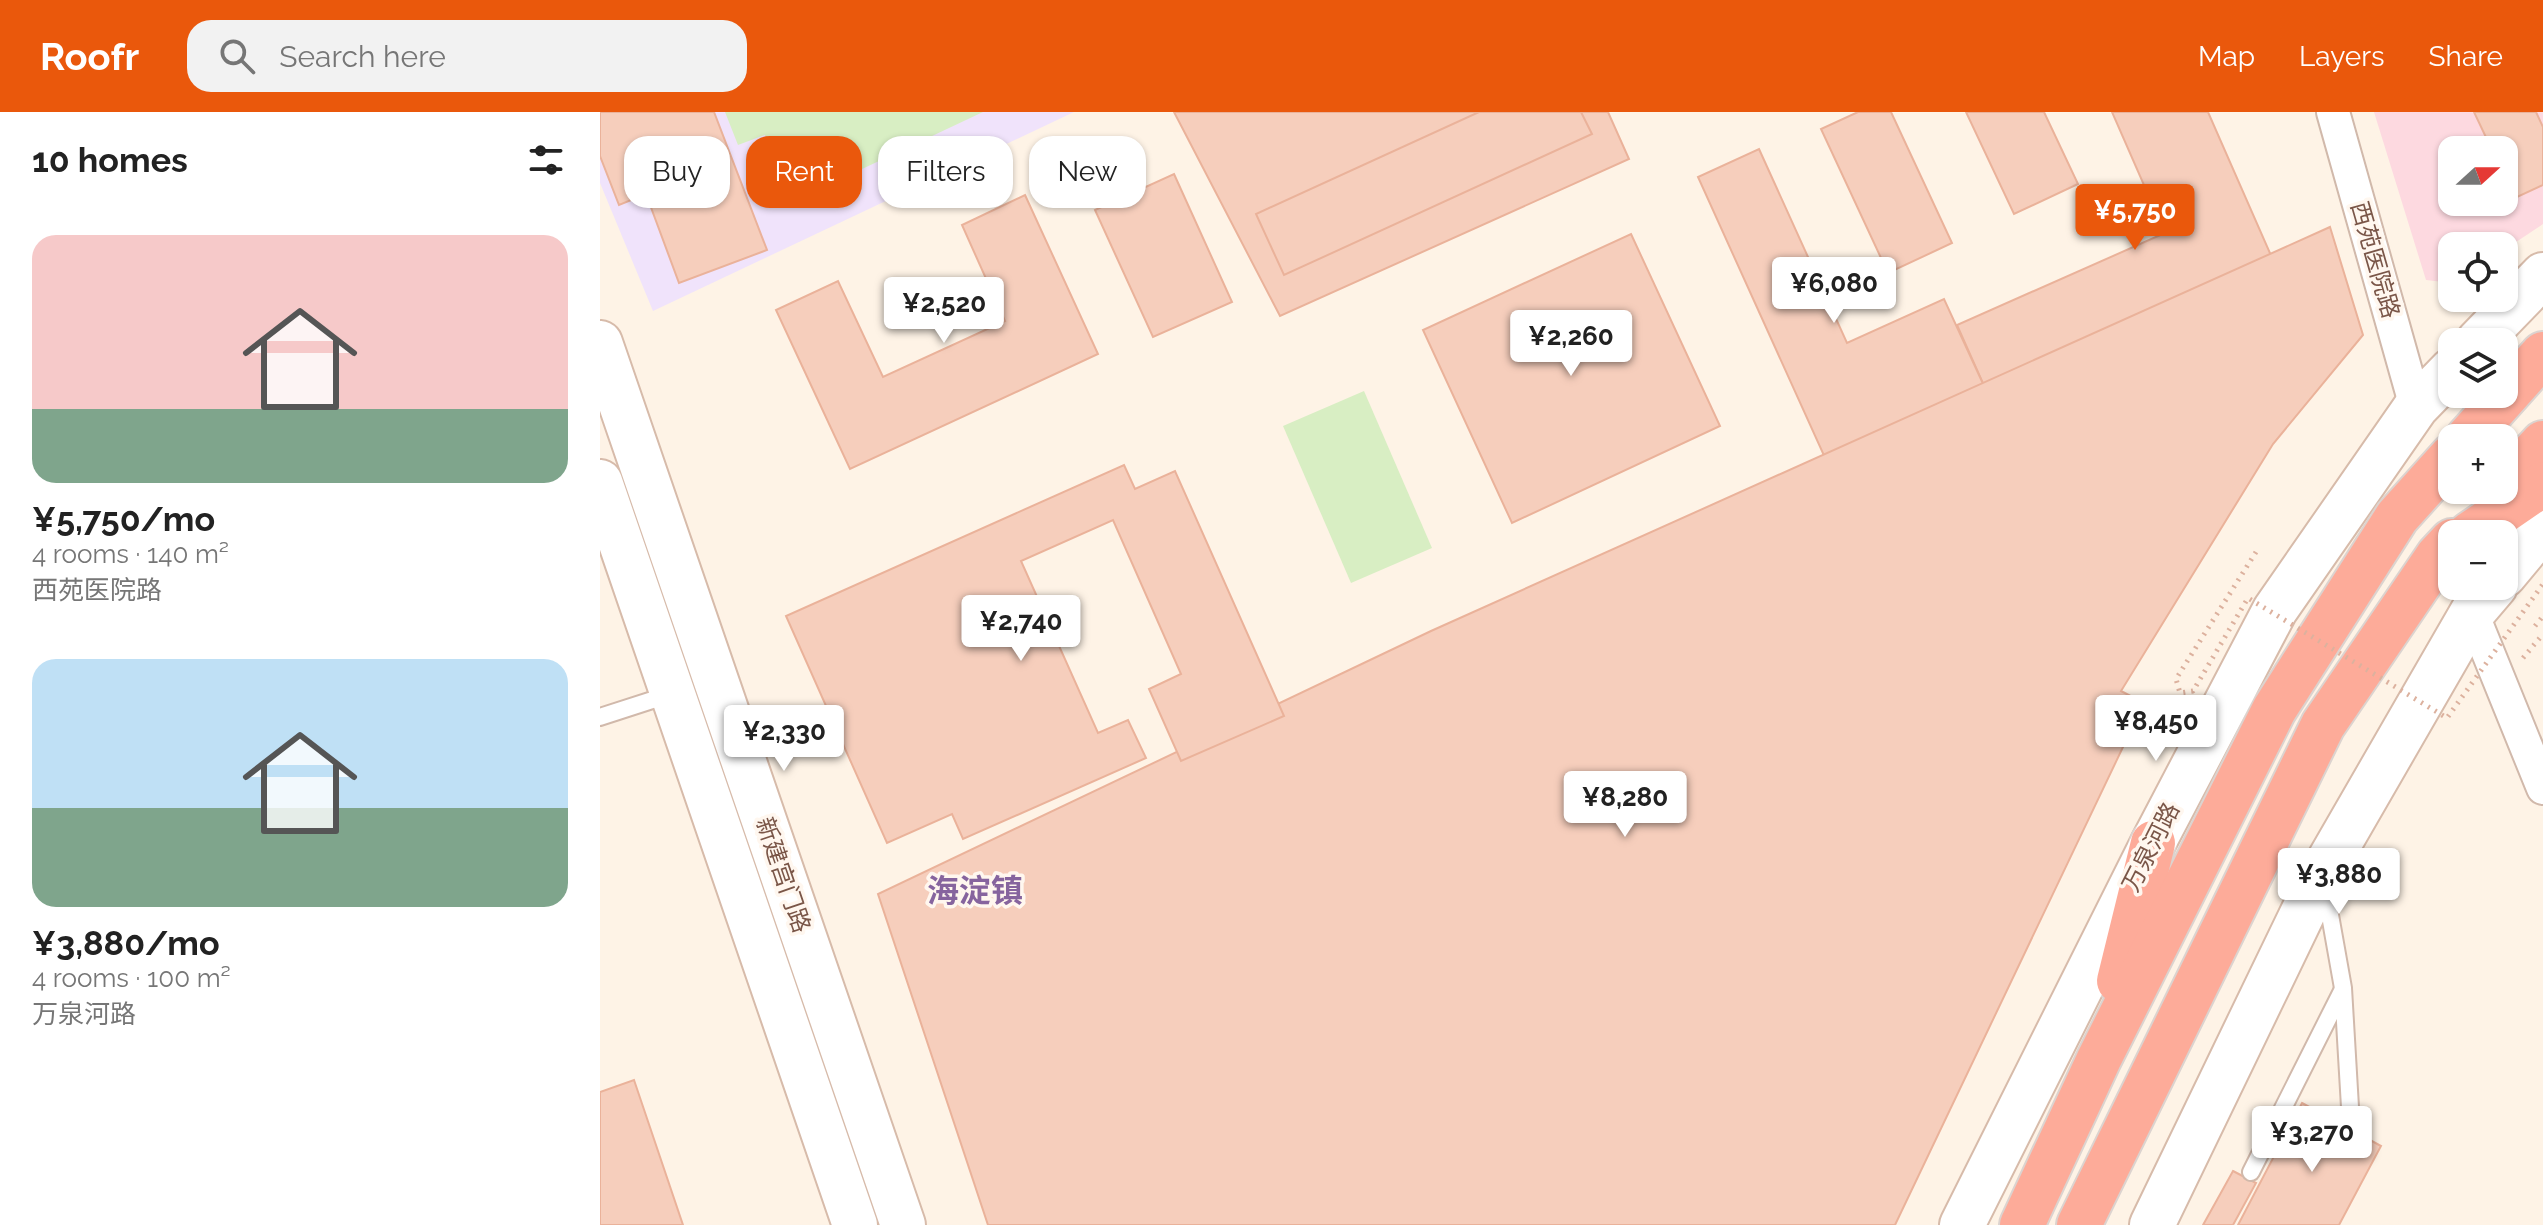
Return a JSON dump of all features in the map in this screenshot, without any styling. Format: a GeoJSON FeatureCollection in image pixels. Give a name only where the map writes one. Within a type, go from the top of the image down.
{"type":"FeatureCollection","features":[{"type":"Feature","properties":{"kind":"highway"},"geometry":{"type":"LineString","coordinates":[[2480,424],[2543,354]]}},
{"type":"Feature","properties":{"kind":"highway"},"geometry":{"type":"LineString","coordinates":[[2518,470],[2543,443]]}},
{"type":"Feature","properties":{"kind":"highway","name":"万泉河路"},"geometry":{"type":"LineString","coordinates":[[2022,1225],[2099,1059],[2274,710],[2397,517],[2438,472]]}},
{"type":"Feature","properties":{"kind":"highway"},"geometry":{"type":"LineString","coordinates":[[2488,520],[2543,484]]}},
{"type":"Feature","properties":{"kind":"highway"},"geometry":{"type":"LineString","coordinates":[[2473,520],[2487,504]]}},
{"type":"Feature","properties":{"kind":"highway"},"geometry":{"type":"LineString","coordinates":[[2079,1225],[2323,725],[2438,564]]}},
{"type":"Feature","properties":{"kind":"highway"},"geometry":{"type":"LineString","coordinates":[[2099,1059],[2153,843]]}},
{"type":"Feature","properties":{"kind":"street","name":"西苑医院路"},"geometry":{"type":"LineString","coordinates":[[2333,112],[2416,407]]}},
{"type":"Feature","properties":{"kind":"street"},"geometry":{"type":"LineString","coordinates":[[2492,328],[2543,275]]}},
{"type":"Feature","properties":{"kind":"street","name":"新建宫门路"},"geometry":{"type":"LineString","coordinates":[[600,343],[903,1225]]}},
{"type":"Feature","properties":{"kind":"street","name":"万泉河路"},"geometry":{"type":"LineString","coordinates":[[1962,1225],[2153,843],[2275,610],[2416,407],[2438,384]]}},
{"type":"Feature","properties":{"kind":"street","name":"新建宫门路"},"geometry":{"type":"LineString","coordinates":[[600,482],[855,1225]]}},
{"type":"Feature","properties":{"kind":"street"},"geometry":{"type":"LineString","coordinates":[[2518,558],[2543,528]]}},
{"type":"Feature","properties":{"kind":"street"},"geometry":{"type":"LineString","coordinates":[[2484,600],[2543,788]]}},
{"type":"Feature","properties":{"kind":"street"},"geometry":{"type":"LineString","coordinates":[[2152,1225],[2322,873],[2484,600]]}},
{"type":"Feature","properties":{"kind":"lane"},"geometry":{"type":"LineString","coordinates":[[600,717],[673,694]]}},
{"type":"Feature","properties":{"kind":"lane"},"geometry":{"type":"LineString","coordinates":[[2322,873],[2343,988],[2351,1124]]}},
{"type":"Feature","properties":{"kind":"lane"},"geometry":{"type":"LineString","coordinates":[[2251,1172],[2343,988]]}},
{"type":"Feature","properties":{"kind":"path"},"geometry":{"type":"LineString","coordinates":[[2256,552],[2176,679],[2180,693],[2193,691],[2248,598],[2447,718],[2543,584]]}},
{"type":"Feature","properties":{"kind":"path"},"geometry":{"type":"LineString","coordinates":[[2535,626],[2543,616]]}},
{"type":"Feature","properties":{"kind":"shaded area"},"geometry":{"type":"Polygon","coordinates":[[[600,112],[1074,112],[1013,141],[1013,136],[878,136],[878,205],[653,311],[600,183],[600,112]]]}},
{"type":"Feature","properties":{"kind":"shaded area"},"geometry":{"type":"Polygon","coordinates":[[[2374,112],[2543,112],[2543,224],[2518,241],[2518,232],[2438,232],[2438,281],[2426,280],[2374,112]]]}},
{"type":"Feature","properties":{"kind":"green space"},"geometry":{"type":"Polygon","coordinates":[[[725,112],[983,112],[932,136],[878,136],[878,161],[862,169],[862,136],[746,136],[746,142],[738,145],[725,112]]]}},
{"type":"Feature","properties":{"kind":"green space"},"geometry":{"type":"Polygon","coordinates":[[[1364,391],[1432,548],[1351,583],[1283,426],[1364,391]]]}},
{"type":"Feature","properties":{"kind":"building"},"geometry":{"type":"Polygon","coordinates":[[[600,112],[714,112],[723,136],[624,136],[624,203],[619,205],[600,156],[600,112]]]}},
{"type":"Feature","properties":{"kind":"building"},"geometry":{"type":"Polygon","coordinates":[[[1174,112],[1608,112],[1629,159],[1280,316],[1174,112]]]}},
{"type":"Feature","properties":{"kind":"building"},"geometry":{"type":"Polygon","coordinates":[[[1479,112],[1581,112],[1592,134],[1284,275],[1256,214],[1479,112]]]}},
{"type":"Feature","properties":{"kind":"building"},"geometry":{"type":"Polygon","coordinates":[[[1858,112],[1891,112],[1952,243],[1888,273],[1821,129],[1858,112]]]}},
{"type":"Feature","properties":{"kind":"building"},"geometry":{"type":"Polygon","coordinates":[[[1966,112],[2044,112],[2078,184],[2014,214],[1966,112]]]}},
{"type":"Feature","properties":{"kind":"building"},"geometry":{"type":"Polygon","coordinates":[[[2112,112],[2208,112],[2273,260],[1985,388],[1957,325],[2165,233],[2112,112]]]}},
{"type":"Feature","properties":{"kind":"building"},"geometry":{"type":"Polygon","coordinates":[[[2474,112],[2536,112],[2543,127],[2543,185],[2518,197],[2518,136],[2485,136],[2474,112]]]}},
{"type":"Feature","properties":{"kind":"building"},"geometry":{"type":"Polygon","coordinates":[[[1759,149],[1847,343],[1944,299],[1985,388],[1826,460],[1698,177],[1759,149]]]}},
{"type":"Feature","properties":{"kind":"building"},"geometry":{"type":"Polygon","coordinates":[[[730,154],[746,195],[746,208],[751,208],[767,250],[679,283],[651,208],[730,208],[730,154]]]}},
{"type":"Feature","properties":{"kind":"building"},"geometry":{"type":"Polygon","coordinates":[[[1174,174],[1232,302],[1153,337],[1095,210],[1146,208],[1146,187],[1174,174]]]}},
{"type":"Feature","properties":{"kind":"building"},"geometry":{"type":"Polygon","coordinates":[[[1025,195],[1098,354],[850,469],[776,310],[838,281],[883,377],[1005,321],[962,225],[998,208],[1013,208],[1013,201],[1025,195]]]}},
{"type":"Feature","properties":{"kind":"building"},"geometry":{"type":"Polygon","coordinates":[[[2330,227],[2363,335],[2273,444],[2121,691],[2144,703],[1895,1225],[988,1225],[878,894],[1431,631],[2330,227]]]}},
{"type":"Feature","properties":{"kind":"building"},"geometry":{"type":"Polygon","coordinates":[[[1631,234],[1720,426],[1512,523],[1423,330],[1631,234]]]}},
{"type":"Feature","properties":{"kind":"building"},"geometry":{"type":"Polygon","coordinates":[[[1124,465],[1135,489],[1175,471],[1284,716],[1181,761],[1149,689],[1181,674],[1113,520],[1021,561],[1098,733],[1128,720],[1146,758],[963,839],[952,814],[887,843],[786,616],[1124,465]]]}},
{"type":"Feature","properties":{"kind":"building"},"geometry":{"type":"Polygon","coordinates":[[[634,1080],[683,1225],[600,1225],[600,1092],[634,1080]]]}},
{"type":"Feature","properties":{"kind":"building"},"geometry":{"type":"Polygon","coordinates":[[[2302,1103],[2381,1146],[2339,1225],[2238,1225],[2302,1103]]]}},
{"type":"Feature","properties":{"kind":"building"},"geometry":{"type":"Polygon","coordinates":[[[2233,1171],[2256,1183],[2233,1225],[2203,1225],[2233,1171]]]}},
{"type":"Feature","properties":{"kind":"district","name":"海淀镇"},"geometry":{"type":"Point","coordinates":[975,891]}}]}
